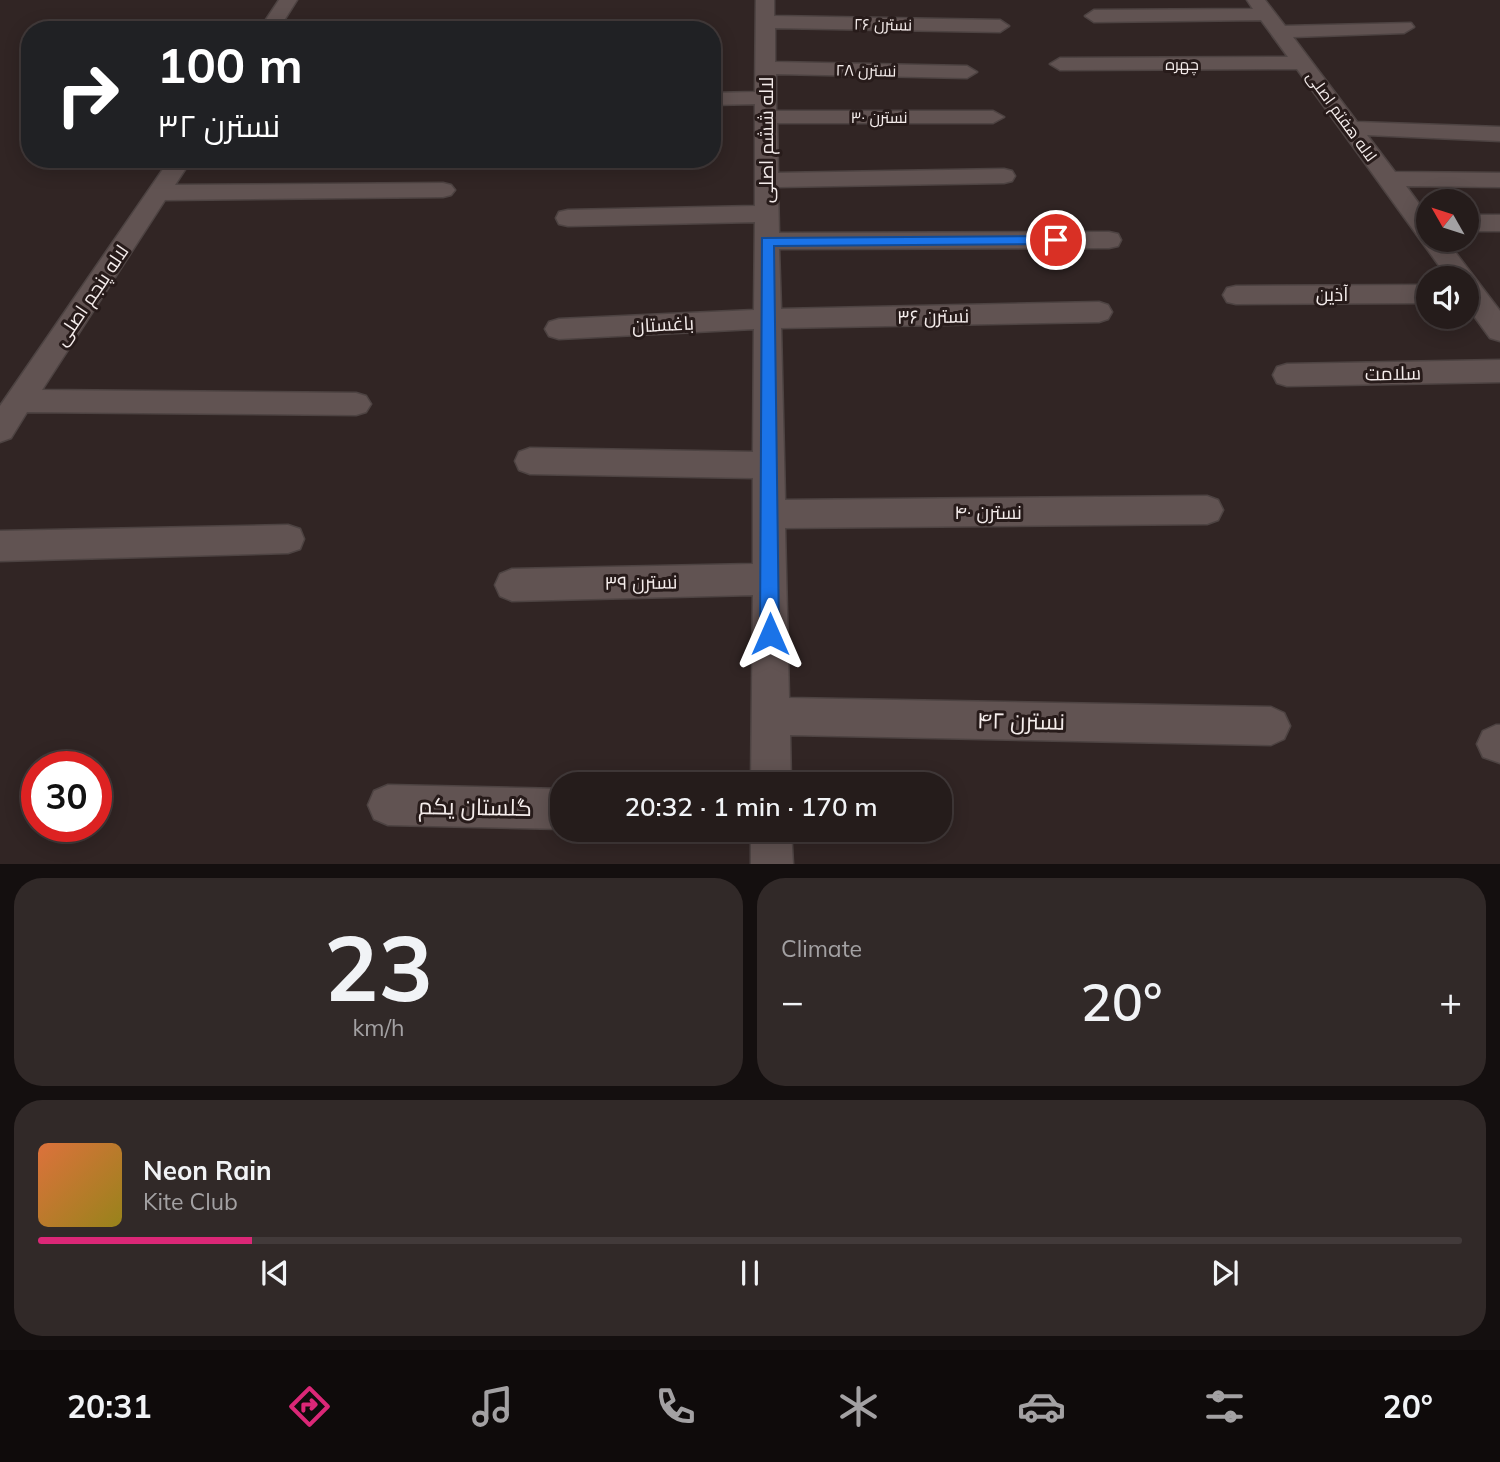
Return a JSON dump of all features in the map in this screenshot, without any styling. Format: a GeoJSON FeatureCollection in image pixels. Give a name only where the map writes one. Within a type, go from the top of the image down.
{"type":"FeatureCollection","features":[{"type":"Feature","properties":{"kind":"street"},"geometry":{"type":"LineString","coordinates":[[274,21],[288,0]]}},
{"type":"Feature","properties":{"kind":"street"},"geometry":{"type":"LineString","coordinates":[[1094,16],[1261,7]]}},
{"type":"Feature","properties":{"kind":"street","name":"لاله هفتم اصلی"},"geometry":{"type":"LineString","coordinates":[[1261,7],[1416,216]]}},
{"type":"Feature","properties":{"kind":"street","name":"نسترن ۲۶"},"geometry":{"type":"LineString","coordinates":[[765,11],[1000,26]]}},
{"type":"Feature","properties":{"kind":"street","name":"لاله ششم اصلی"},"geometry":{"type":"LineString","coordinates":[[765,11],[771,772]]}},
{"type":"Feature","properties":{"kind":"street"},"geometry":{"type":"LineString","coordinates":[[1280,32],[1404,27]]}},
{"type":"Feature","properties":{"kind":"street","name":"چهره"},"geometry":{"type":"LineString","coordinates":[[1060,64],[1303,64]]}},
{"type":"Feature","properties":{"kind":"street","name":"نسترن ۲۸"},"geometry":{"type":"LineString","coordinates":[[766,68],[967,72]]}},
{"type":"Feature","properties":{"kind":"street","name":"نسترن ۳۰"},"geometry":{"type":"LineString","coordinates":[[721,100],[766,107],[993,117]]}},
{"type":"Feature","properties":{"kind":"street"},"geometry":{"type":"LineString","coordinates":[[1350,128],[1500,134]]}},
{"type":"Feature","properties":{"kind":"street","name":"لاله پنجم اصلی"},"geometry":{"type":"LineString","coordinates":[[0,430],[175,168]]}},
{"type":"Feature","properties":{"kind":"street"},"geometry":{"type":"LineString","coordinates":[[766,180],[1004,176]]}},
{"type":"Feature","properties":{"kind":"street"},"geometry":{"type":"LineString","coordinates":[[1388,179],[1500,180]]}},
{"type":"Feature","properties":{"kind":"street"},"geometry":{"type":"LineString","coordinates":[[159,193],[443,190]]}},
{"type":"Feature","properties":{"kind":"street"},"geometry":{"type":"LineString","coordinates":[[568,218],[1109,240]]}},
{"type":"Feature","properties":{"kind":"street"},"geometry":{"type":"LineString","coordinates":[[1479,223],[1500,223]]}},
{"type":"Feature","properties":{"kind":"street","name":"آذین"},"geometry":{"type":"LineString","coordinates":[[1236,295],[1416,294]]}},
{"type":"Feature","properties":{"kind":"street","name":"لاله هفتم اصلی"},"geometry":{"type":"LineString","coordinates":[[1479,304],[1500,331]]}},
{"type":"Feature","properties":{"kind":"street","name":"نسترن ۳۶"},"geometry":{"type":"LineString","coordinates":[[767,319],[1099,312]]}},
{"type":"Feature","properties":{"kind":"street","name":"باغستان"},"geometry":{"type":"LineString","coordinates":[[559,329],[767,319]]}},
{"type":"Feature","properties":{"kind":"street","name":"سلامت"},"geometry":{"type":"LineString","coordinates":[[1287,375],[1500,371]]}},
{"type":"Feature","properties":{"kind":"street"},"geometry":{"type":"LineString","coordinates":[[20,401],[356,404]]}},
{"type":"Feature","properties":{"kind":"street"},"geometry":{"type":"LineString","coordinates":[[530,461],[768,465]]}},
{"type":"Feature","properties":{"kind":"street","name":"نسترن ۴۰"},"geometry":{"type":"LineString","coordinates":[[769,514],[1207,510]]}},
{"type":"Feature","properties":{"kind":"street"},"geometry":{"type":"LineString","coordinates":[[0,546],[288,539]]}},
{"type":"Feature","properties":{"kind":"street","name":"نسترن ۳۹"},"geometry":{"type":"LineString","coordinates":[[512,585],[769,579]]}},
{"type":"Feature","properties":{"kind":"street","name":"نسترن ۴۲"},"geometry":{"type":"LineString","coordinates":[[771,716],[1271,726]]}},
{"type":"Feature","properties":{"kind":"street","name":"گلستان یکم"},"geometry":{"type":"LineString","coordinates":[[388,805],[550,809]]}},
{"type":"Feature","properties":{"kind":"street"},"geometry":{"type":"LineString","coordinates":[[771,842],[772,863]]}},
{"type":"Feature","properties":{"kind":"route"},"geometry":{"type":"LineString","coordinates":[[770,634],[767,241],[1056,240]]}}]}
